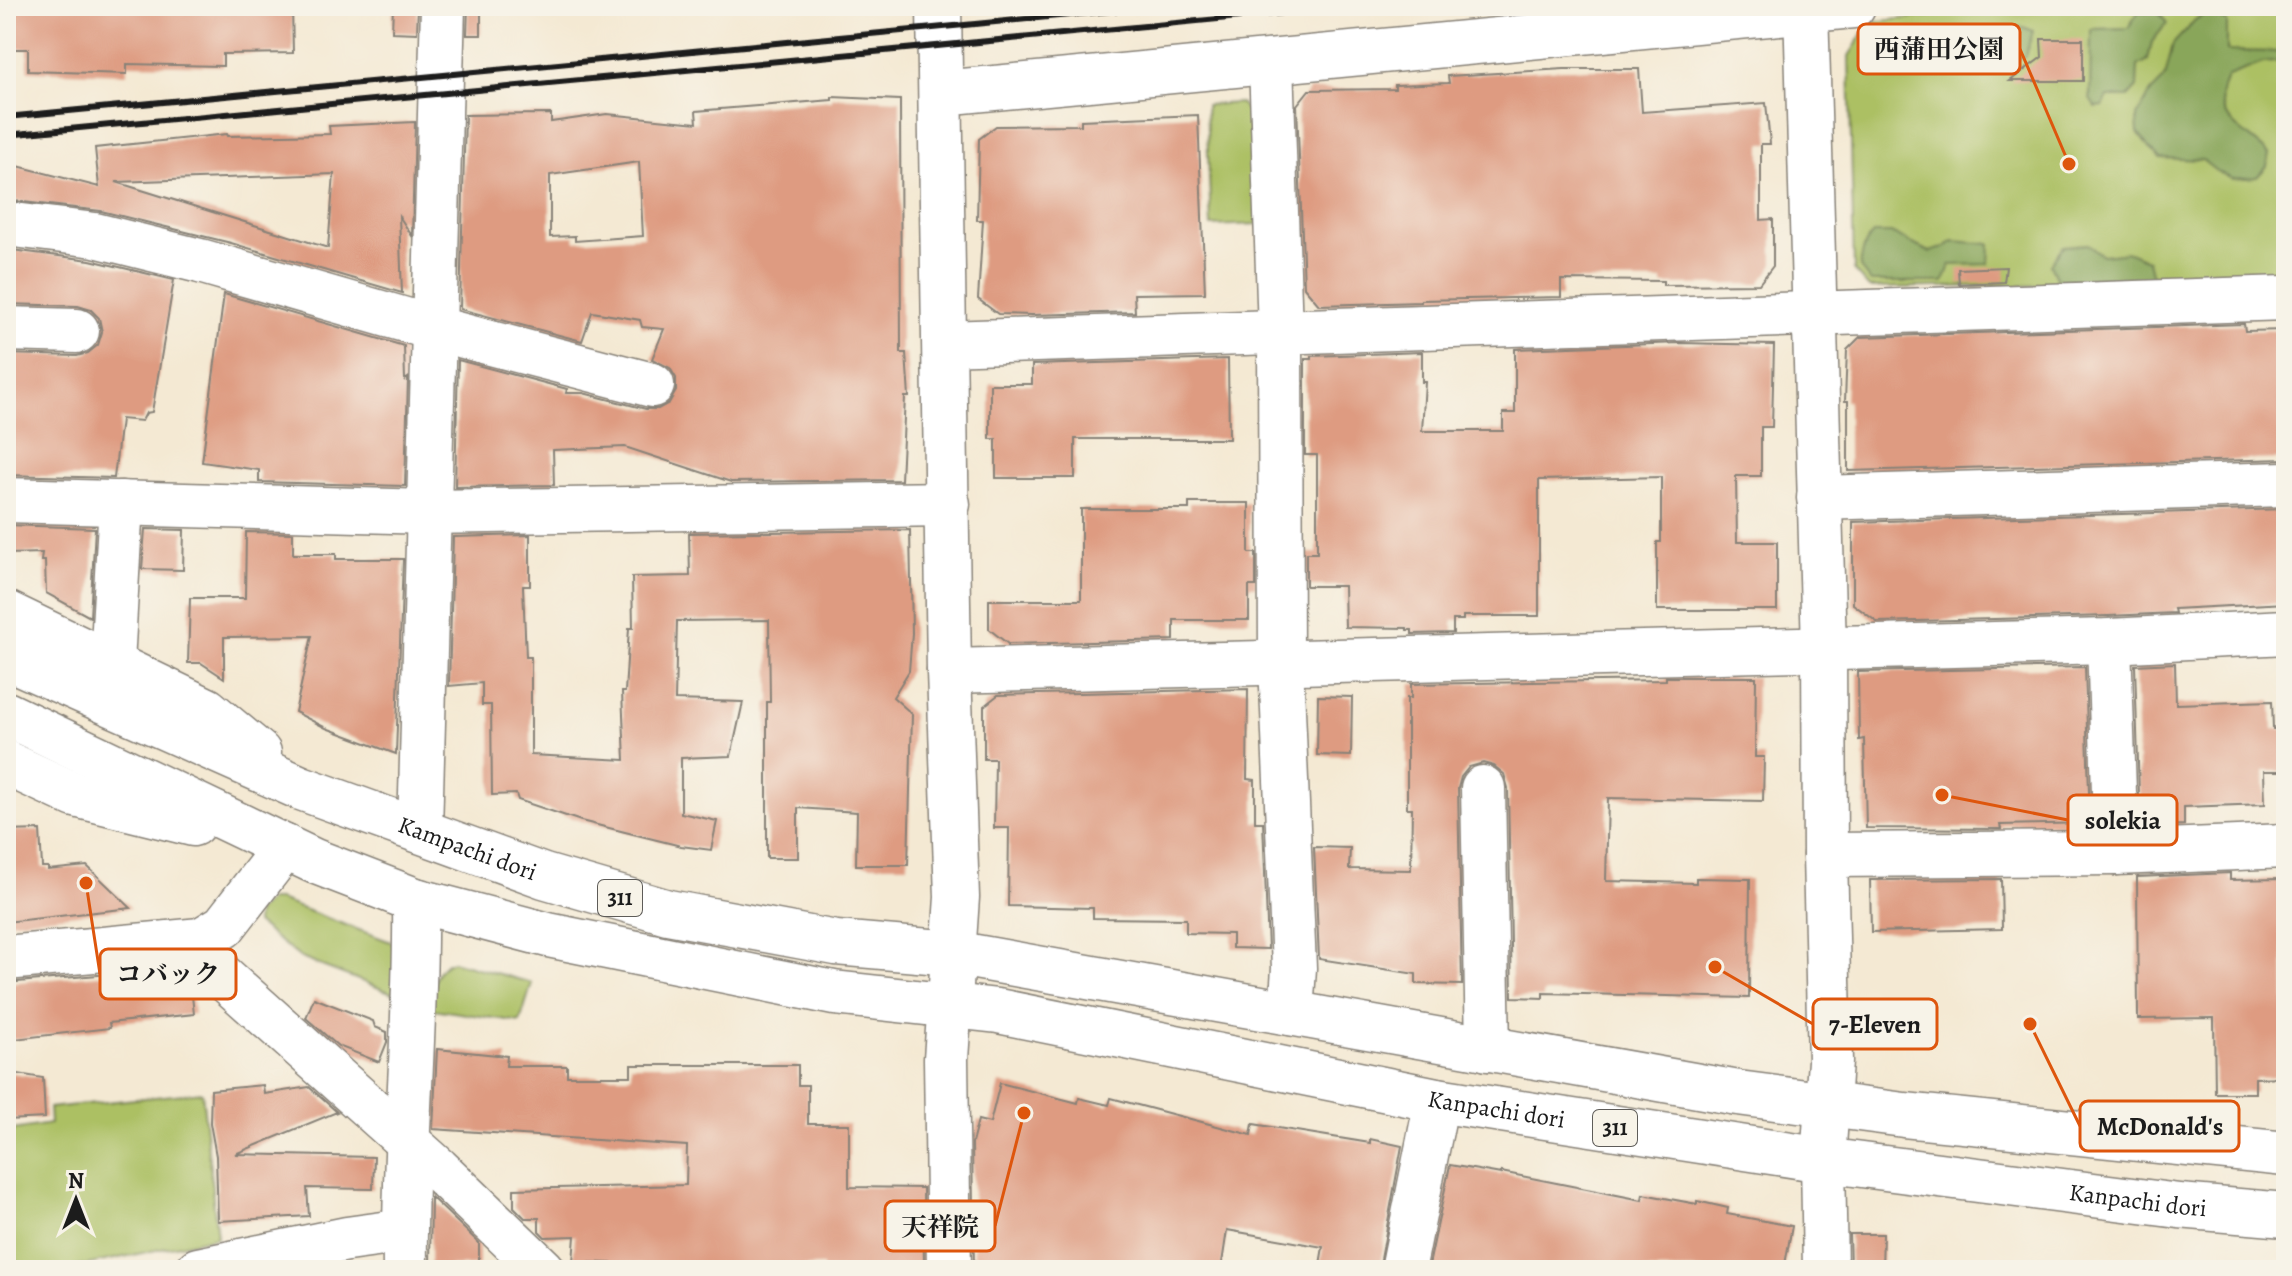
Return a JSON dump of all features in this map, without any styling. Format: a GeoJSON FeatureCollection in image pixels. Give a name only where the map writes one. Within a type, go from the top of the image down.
{"type":"FeatureCollection","features":[{"type":"Feature","properties":{"kind":"street"},"geometry":{"type":"LineString","coordinates":[[420,830],[443,6]]}},
{"type":"Feature","properties":{"kind":"street"},"geometry":{"type":"LineString","coordinates":[[939,6],[949,671],[957,897],[946,1059],[949,1270]]}},
{"type":"Feature","properties":{"kind":"street"},"geometry":{"type":"LineString","coordinates":[[942,93],[1806,8],[1853,6]]}},
{"type":"Feature","properties":{"kind":"street"},"geometry":{"type":"LineString","coordinates":[[1806,8],[1824,649],[1830,1061],[1823,1160],[1825,1270]]}},
{"type":"Feature","properties":{"kind":"street"},"geometry":{"type":"LineString","coordinates":[[1271,62],[1280,332],[1281,663],[1294,968],[1291,1013]]}},
{"type":"Feature","properties":{"kind":"street"},"geometry":{"type":"LineString","coordinates":[[6,224],[95,235],[200,261],[433,328],[652,385]]}},
{"type":"Feature","properties":{"kind":"street"},"geometry":{"type":"LineString","coordinates":[[945,343],[2286,298]]}},
{"type":"Feature","properties":{"kind":"street"},"geometry":{"type":"LineString","coordinates":[[6,329],[77,331]]}},
{"type":"Feature","properties":{"kind":"street"},"geometry":{"type":"LineString","coordinates":[[1819,498],[2286,484]]}},
{"type":"Feature","properties":{"kind":"street"},"geometry":{"type":"LineString","coordinates":[[6,500],[428,512],[948,504]]}},
{"type":"Feature","properties":{"kind":"street"},"geometry":{"type":"LineString","coordinates":[[112,663],[121,503]]}},
{"type":"Feature","properties":{"kind":"street"},"geometry":{"type":"LineString","coordinates":[[6,613],[207,710],[301,788]]}},
{"type":"Feature","properties":{"kind":"street"},"geometry":{"type":"LineString","coordinates":[[949,671],[2109,641],[2286,632]]}},
{"type":"Feature","properties":{"kind":"street"},"geometry":{"type":"LineString","coordinates":[[2109,641],[2116,853]]}},
{"type":"Feature","properties":{"kind":"street","name":"Kampachi dori"},"geometry":{"type":"LineString","coordinates":[[6,657],[301,788],[544,876],[668,912],[836,943],[953,953]]}},
{"type":"Feature","properties":{"kind":"street","name":"311"},"geometry":{"type":"LineString","coordinates":[[6,714],[300,854],[415,900],[548,935],[819,990],[950,1004]]}},
{"type":"Feature","properties":{"kind":"street"},"geometry":{"type":"LineString","coordinates":[[6,763],[75,795],[300,854]]}},
{"type":"Feature","properties":{"kind":"street"},"geometry":{"type":"LineString","coordinates":[[1483,788],[1488,1049]]}},
{"type":"Feature","properties":{"kind":"street"},"geometry":{"type":"LineString","coordinates":[[1825,855],[2116,853],[2286,846]]}},
{"type":"Feature","properties":{"kind":"street"},"geometry":{"type":"LineString","coordinates":[[6,958],[201,940],[224,926],[300,854]]}},
{"type":"Feature","properties":{"kind":"street"},"geometry":{"type":"LineString","coordinates":[[198,1270],[347,1239],[405,1250],[416,963],[415,900]]}},
{"type":"Feature","properties":{"kind":"street"},"geometry":{"type":"LineString","coordinates":[[201,940],[213,968],[407,1141],[543,1270]]}},
{"type":"Feature","properties":{"kind":"street","name":"311"},"geometry":{"type":"LineString","coordinates":[[953,953],[1738,1093],[2286,1154]]}},
{"type":"Feature","properties":{"kind":"street","name":"Kanpachi dori"},"geometry":{"type":"LineString","coordinates":[[950,1004],[1437,1100],[1823,1160],[2179,1206],[2286,1215]]}},
{"type":"Feature","properties":{"kind":"street"},"geometry":{"type":"LineString","coordinates":[[1403,1270],[1437,1100]]}},
{"type":"Feature","properties":{"kind":"green space"},"geometry":{"type":"Polygon","coordinates":[[[2028,6],[2286,6],[2286,282],[1869,288],[1854,271],[1849,56],[1870,22],[2028,6]]]}},
{"type":"Feature","properties":{"kind":"green space"},"geometry":{"type":"Polygon","coordinates":[[[2139,11],[2158,12],[2167,23],[2152,42],[2148,60],[2138,66],[2137,87],[2128,97],[2108,97],[2103,106],[2095,107],[2090,99],[2091,29],[2128,28],[2139,11]]]}},
{"type":"Feature","properties":{"kind":"green space"},"geometry":{"type":"Polygon","coordinates":[[[2209,13],[2227,22],[2227,51],[2286,50],[2286,61],[2263,63],[2228,76],[2222,90],[2221,102],[2230,121],[2269,154],[2267,166],[2257,177],[2232,179],[2202,160],[2160,158],[2138,133],[2137,116],[2151,92],[2165,78],[2173,44],[2196,19],[2209,13]]]}},
{"type":"Feature","properties":{"kind":"green space"},"geometry":{"type":"Polygon","coordinates":[[[2024,27],[2033,31],[2025,57],[1940,64],[1923,71],[1909,71],[1896,61],[1897,51],[1907,46],[1926,48],[1934,36],[1958,34],[1977,47],[2006,29],[2024,27]]]}},
{"type":"Feature","properties":{"kind":"green space"},"geometry":{"type":"Polygon","coordinates":[[[1240,103],[1257,121],[1258,224],[1211,226],[1206,105],[1240,103]]]}},
{"type":"Feature","properties":{"kind":"green space"},"geometry":{"type":"Polygon","coordinates":[[[1874,233],[1891,233],[1929,252],[1944,248],[1953,241],[1990,244],[1989,264],[1950,265],[1944,282],[1871,282],[1860,268],[1865,245],[1874,233]]]}},
{"type":"Feature","properties":{"kind":"green space"},"geometry":{"type":"Polygon","coordinates":[[[2088,244],[2102,255],[2129,252],[2148,260],[2152,277],[2134,280],[2057,280],[2050,264],[2063,246],[2088,244]]]}},
{"type":"Feature","properties":{"kind":"green space"},"geometry":{"type":"Polygon","coordinates":[[[270,900],[279,900],[391,942],[397,947],[395,994],[301,958],[256,923],[257,912],[270,900]]]}},
{"type":"Feature","properties":{"kind":"green space"},"geometry":{"type":"Polygon","coordinates":[[[452,961],[532,983],[520,1022],[432,1009],[437,975],[445,964],[452,961]]]}},
{"type":"Feature","properties":{"kind":"green space"},"geometry":{"type":"Polygon","coordinates":[[[202,1092],[217,1237],[63,1270],[19,1270],[15,1258],[6,1249],[6,1131],[50,1124],[49,1108],[202,1092]]]}},
{"type":"Feature","properties":{"kind":"building"},"geometry":{"type":"Polygon","coordinates":[[[6,6],[292,6],[293,53],[223,54],[223,66],[127,64],[127,74],[28,71],[28,49],[6,49],[6,6]]]}},
{"type":"Feature","properties":{"kind":"building"},"geometry":{"type":"Polygon","coordinates":[[[393,6],[418,6],[417,33],[392,32],[393,6]]]}},
{"type":"Feature","properties":{"kind":"building"},"geometry":{"type":"Polygon","coordinates":[[[468,6],[481,6],[481,35],[467,35],[468,6]]]}},
{"type":"Feature","properties":{"kind":"building"},"geometry":{"type":"Polygon","coordinates":[[[2041,39],[2083,39],[2083,81],[2010,81],[2042,57],[2041,39]]]}},
{"type":"Feature","properties":{"kind":"building"},"geometry":{"type":"Polygon","coordinates":[[[1564,69],[1639,69],[1642,112],[1766,103],[1770,144],[1761,144],[1761,220],[1773,219],[1773,266],[1759,284],[1663,285],[1663,281],[1561,280],[1561,297],[1319,305],[1304,287],[1297,105],[1309,90],[1395,89],[1395,85],[1449,83],[1448,76],[1564,69]]]}},
{"type":"Feature","properties":{"kind":"building"},"geometry":{"type":"Polygon","coordinates":[[[832,97],[900,100],[901,353],[906,353],[909,397],[905,397],[901,480],[731,482],[625,447],[553,450],[554,485],[455,487],[458,360],[567,389],[566,393],[583,393],[646,409],[658,409],[669,403],[676,391],[676,378],[670,368],[652,359],[664,329],[642,327],[640,320],[592,312],[582,341],[460,309],[465,115],[551,114],[551,122],[607,114],[697,123],[696,111],[832,100],[832,97]],[[639,162],[550,175],[550,237],[575,236],[575,241],[643,236],[639,162]]]}},
{"type":"Feature","properties":{"kind":"building"},"geometry":{"type":"Polygon","coordinates":[[[1198,115],[1205,293],[1134,294],[1135,312],[1032,315],[998,314],[978,299],[983,220],[977,220],[979,139],[996,126],[1081,125],[1081,120],[1198,115]]]}},
{"type":"Feature","properties":{"kind":"building"},"geometry":{"type":"Polygon","coordinates":[[[415,122],[412,236],[399,216],[402,293],[231,243],[101,211],[6,200],[6,163],[99,187],[95,148],[227,134],[330,134],[329,126],[415,122]],[[334,174],[116,182],[328,248],[334,174]]]}},
{"type":"Feature","properties":{"kind":"building"},"geometry":{"type":"Polygon","coordinates":[[[12,250],[90,260],[174,280],[152,412],[146,413],[142,421],[121,419],[114,478],[6,475],[6,354],[77,356],[88,353],[98,345],[102,332],[99,318],[91,310],[78,306],[6,304],[6,279],[12,250]]]}},
{"type":"Feature","properties":{"kind":"building"},"geometry":{"type":"Polygon","coordinates":[[[2006,267],[2004,282],[1959,284],[1958,269],[2006,267]]]}},
{"type":"Feature","properties":{"kind":"building"},"geometry":{"type":"Polygon","coordinates":[[[224,294],[404,346],[405,380],[408,378],[405,486],[259,482],[259,470],[202,462],[224,294]]]}},
{"type":"Feature","properties":{"kind":"building"},"geometry":{"type":"Polygon","coordinates":[[[2244,324],[2245,331],[2286,330],[2286,459],[1848,471],[1848,401],[1845,401],[1847,350],[1860,337],[2244,324]]]}},
{"type":"Feature","properties":{"kind":"building"},"geometry":{"type":"Polygon","coordinates":[[[1680,343],[1774,345],[1772,427],[1761,427],[1761,476],[1736,476],[1737,542],[1777,542],[1777,610],[1657,610],[1661,477],[1539,480],[1539,616],[1463,616],[1463,620],[1453,620],[1453,633],[1412,634],[1412,630],[1407,628],[1345,627],[1344,586],[1306,586],[1306,553],[1317,553],[1317,455],[1305,455],[1305,359],[1312,359],[1312,356],[1422,352],[1422,382],[1425,382],[1422,431],[1503,431],[1503,413],[1515,413],[1515,349],[1680,343]]]}},
{"type":"Feature","properties":{"kind":"building"},"geometry":{"type":"Polygon","coordinates":[[[1228,359],[1229,439],[1075,439],[1075,478],[996,478],[996,439],[990,439],[990,384],[1032,384],[1032,365],[1228,359]]]}},
{"type":"Feature","properties":{"kind":"building"},"geometry":{"type":"Polygon","coordinates":[[[1189,503],[1249,503],[1249,553],[1256,553],[1256,586],[1249,586],[1249,620],[1174,620],[1174,640],[1008,644],[989,629],[989,600],[1081,600],[1081,509],[1189,509],[1189,503]]]}},
{"type":"Feature","properties":{"kind":"building"},"geometry":{"type":"Polygon","coordinates":[[[2286,509],[2286,603],[2174,609],[2175,613],[1877,622],[1853,604],[1853,522],[2286,509]]]}},
{"type":"Feature","properties":{"kind":"building"},"geometry":{"type":"Polygon","coordinates":[[[6,525],[95,528],[90,617],[46,593],[42,553],[6,554],[6,525]]]}},
{"type":"Feature","properties":{"kind":"building"},"geometry":{"type":"Polygon","coordinates":[[[145,529],[184,530],[183,570],[142,569],[145,529]]]}},
{"type":"Feature","properties":{"kind":"building"},"geometry":{"type":"Polygon","coordinates":[[[910,530],[912,633],[909,671],[893,697],[912,714],[908,865],[856,865],[857,812],[798,808],[798,858],[767,858],[769,620],[677,621],[675,700],[743,702],[731,756],[681,758],[681,813],[717,821],[711,850],[681,846],[581,821],[518,800],[516,794],[492,795],[491,705],[482,705],[482,683],[449,686],[453,537],[530,535],[530,586],[523,586],[526,657],[531,657],[531,755],[625,760],[622,692],[625,692],[629,628],[633,628],[632,577],[690,576],[689,533],[910,530]]]}},
{"type":"Feature","properties":{"kind":"building"},"geometry":{"type":"Polygon","coordinates":[[[246,532],[293,533],[293,554],[336,554],[336,559],[403,559],[396,754],[326,728],[295,712],[312,636],[224,637],[224,678],[201,663],[188,663],[190,598],[245,598],[246,532]]]}},
{"type":"Feature","properties":{"kind":"building"},"geometry":{"type":"Polygon","coordinates":[[[2175,663],[2176,704],[2272,701],[2273,729],[2286,729],[2286,771],[2264,771],[2265,804],[2184,807],[2184,825],[2140,827],[2135,665],[2175,663]]]}},
{"type":"Feature","properties":{"kind":"building"},"geometry":{"type":"Polygon","coordinates":[[[2085,667],[2090,823],[2000,825],[2001,829],[1866,828],[1864,739],[1859,740],[1858,672],[2085,667]]]}},
{"type":"Feature","properties":{"kind":"building"},"geometry":{"type":"Polygon","coordinates":[[[1666,677],[1756,677],[1755,757],[1764,757],[1763,801],[1608,798],[1606,881],[1696,883],[1696,878],[1750,879],[1749,998],[1543,993],[1543,998],[1512,997],[1508,788],[1504,774],[1494,766],[1483,763],[1469,767],[1461,777],[1458,788],[1462,985],[1416,984],[1416,974],[1319,959],[1314,847],[1350,848],[1349,869],[1411,870],[1412,808],[1407,808],[1407,698],[1411,698],[1411,684],[1666,680],[1666,677]]]}},
{"type":"Feature","properties":{"kind":"building"},"geometry":{"type":"Polygon","coordinates":[[[1248,689],[1247,779],[1255,780],[1255,822],[1263,822],[1268,949],[1232,948],[1232,934],[1186,933],[1186,919],[1093,918],[1093,908],[1008,906],[1009,828],[994,828],[995,759],[984,759],[984,706],[998,695],[1248,689]]]}},
{"type":"Feature","properties":{"kind":"building"},"geometry":{"type":"Polygon","coordinates":[[[1318,696],[1352,697],[1351,756],[1317,755],[1318,696]]]}},
{"type":"Feature","properties":{"kind":"building"},"geometry":{"type":"Polygon","coordinates":[[[40,830],[42,867],[48,867],[48,870],[87,866],[131,908],[6,922],[6,831],[40,830]]]}},
{"type":"Feature","properties":{"kind":"building"},"geometry":{"type":"Polygon","coordinates":[[[2230,873],[2230,880],[2282,879],[2286,1077],[2255,1078],[2255,1093],[2215,1093],[2214,1018],[2138,1019],[2137,877],[2230,873]]]}},
{"type":"Feature","properties":{"kind":"building"},"geometry":{"type":"Polygon","coordinates":[[[2001,879],[2002,929],[1871,932],[1870,880],[2001,879]]]}},
{"type":"Feature","properties":{"kind":"building"},"geometry":{"type":"Polygon","coordinates":[[[179,968],[180,979],[190,978],[194,1014],[109,1023],[110,1028],[6,1040],[6,983],[179,968]]]}},
{"type":"Feature","properties":{"kind":"building"},"geometry":{"type":"Polygon","coordinates":[[[314,998],[373,1021],[375,1027],[387,1032],[387,1042],[379,1062],[338,1046],[306,1018],[314,998]]]}},
{"type":"Feature","properties":{"kind":"building"},"geometry":{"type":"Polygon","coordinates":[[[437,1049],[507,1056],[506,1066],[567,1066],[567,1076],[631,1076],[631,1065],[798,1065],[798,1085],[808,1085],[808,1124],[849,1124],[849,1187],[923,1188],[924,1270],[823,1269],[823,1266],[723,1269],[722,1265],[643,1267],[643,1264],[573,1262],[575,1236],[545,1237],[539,1231],[539,1218],[525,1218],[514,1207],[514,1189],[686,1185],[687,1146],[433,1129],[437,1049]]]}},
{"type":"Feature","properties":{"kind":"building"},"geometry":{"type":"Polygon","coordinates":[[[6,1072],[43,1078],[45,1118],[6,1120],[6,1072]]]}},
{"type":"Feature","properties":{"kind":"building"},"geometry":{"type":"Polygon","coordinates":[[[1000,1083],[1078,1103],[1079,1098],[1109,1105],[1111,1098],[1251,1135],[1253,1124],[1402,1146],[1379,1270],[1319,1270],[1323,1247],[1227,1230],[1221,1270],[974,1269],[972,1143],[978,1120],[990,1123],[1000,1083]]]}},
{"type":"Feature","properties":{"kind":"building"},"geometry":{"type":"Polygon","coordinates":[[[263,1085],[264,1094],[309,1087],[337,1112],[235,1154],[374,1157],[373,1189],[307,1188],[309,1216],[218,1221],[216,1156],[210,1123],[211,1090],[263,1085]]]}},
{"type":"Feature","properties":{"kind":"building"},"geometry":{"type":"Polygon","coordinates":[[[1450,1165],[1642,1200],[1643,1194],[1697,1204],[1697,1201],[1728,1208],[1727,1214],[1792,1226],[1784,1270],[1428,1270],[1450,1165]]]}},
{"type":"Feature","properties":{"kind":"building"},"geometry":{"type":"Polygon","coordinates":[[[431,1197],[479,1243],[479,1265],[430,1267],[431,1197]]]}},
{"type":"Feature","properties":{"kind":"building"},"geometry":{"type":"Polygon","coordinates":[[[1849,1234],[1883,1234],[1882,1269],[1850,1268],[1849,1234]]]}},
{"type":"Feature","properties":{"kind":"railway"},"geometry":{"type":"LineString","coordinates":[[6,117],[1162,6]]}},
{"type":"Feature","properties":{"kind":"railway"},"geometry":{"type":"LineString","coordinates":[[6,135],[1355,6]]}},
{"type":"Feature","properties":{"kind":"place","name":"西蒲田公園"},"geometry":{"type":"Point","coordinates":[2069,164]}},
{"type":"Feature","properties":{"kind":"place","name":"solekia"},"geometry":{"type":"Point","coordinates":[1942,795]}},
{"type":"Feature","properties":{"kind":"place","name":"コバック"},"geometry":{"type":"Point","coordinates":[86,883]}},
{"type":"Feature","properties":{"kind":"place","name":"7-Eleven"},"geometry":{"type":"Point","coordinates":[1715,967]}},
{"type":"Feature","properties":{"kind":"place","name":"McDonald's"},"geometry":{"type":"Point","coordinates":[2030,1024]}},
{"type":"Feature","properties":{"kind":"place","name":"天祥院"},"geometry":{"type":"Point","coordinates":[1024,1113]}}]}
